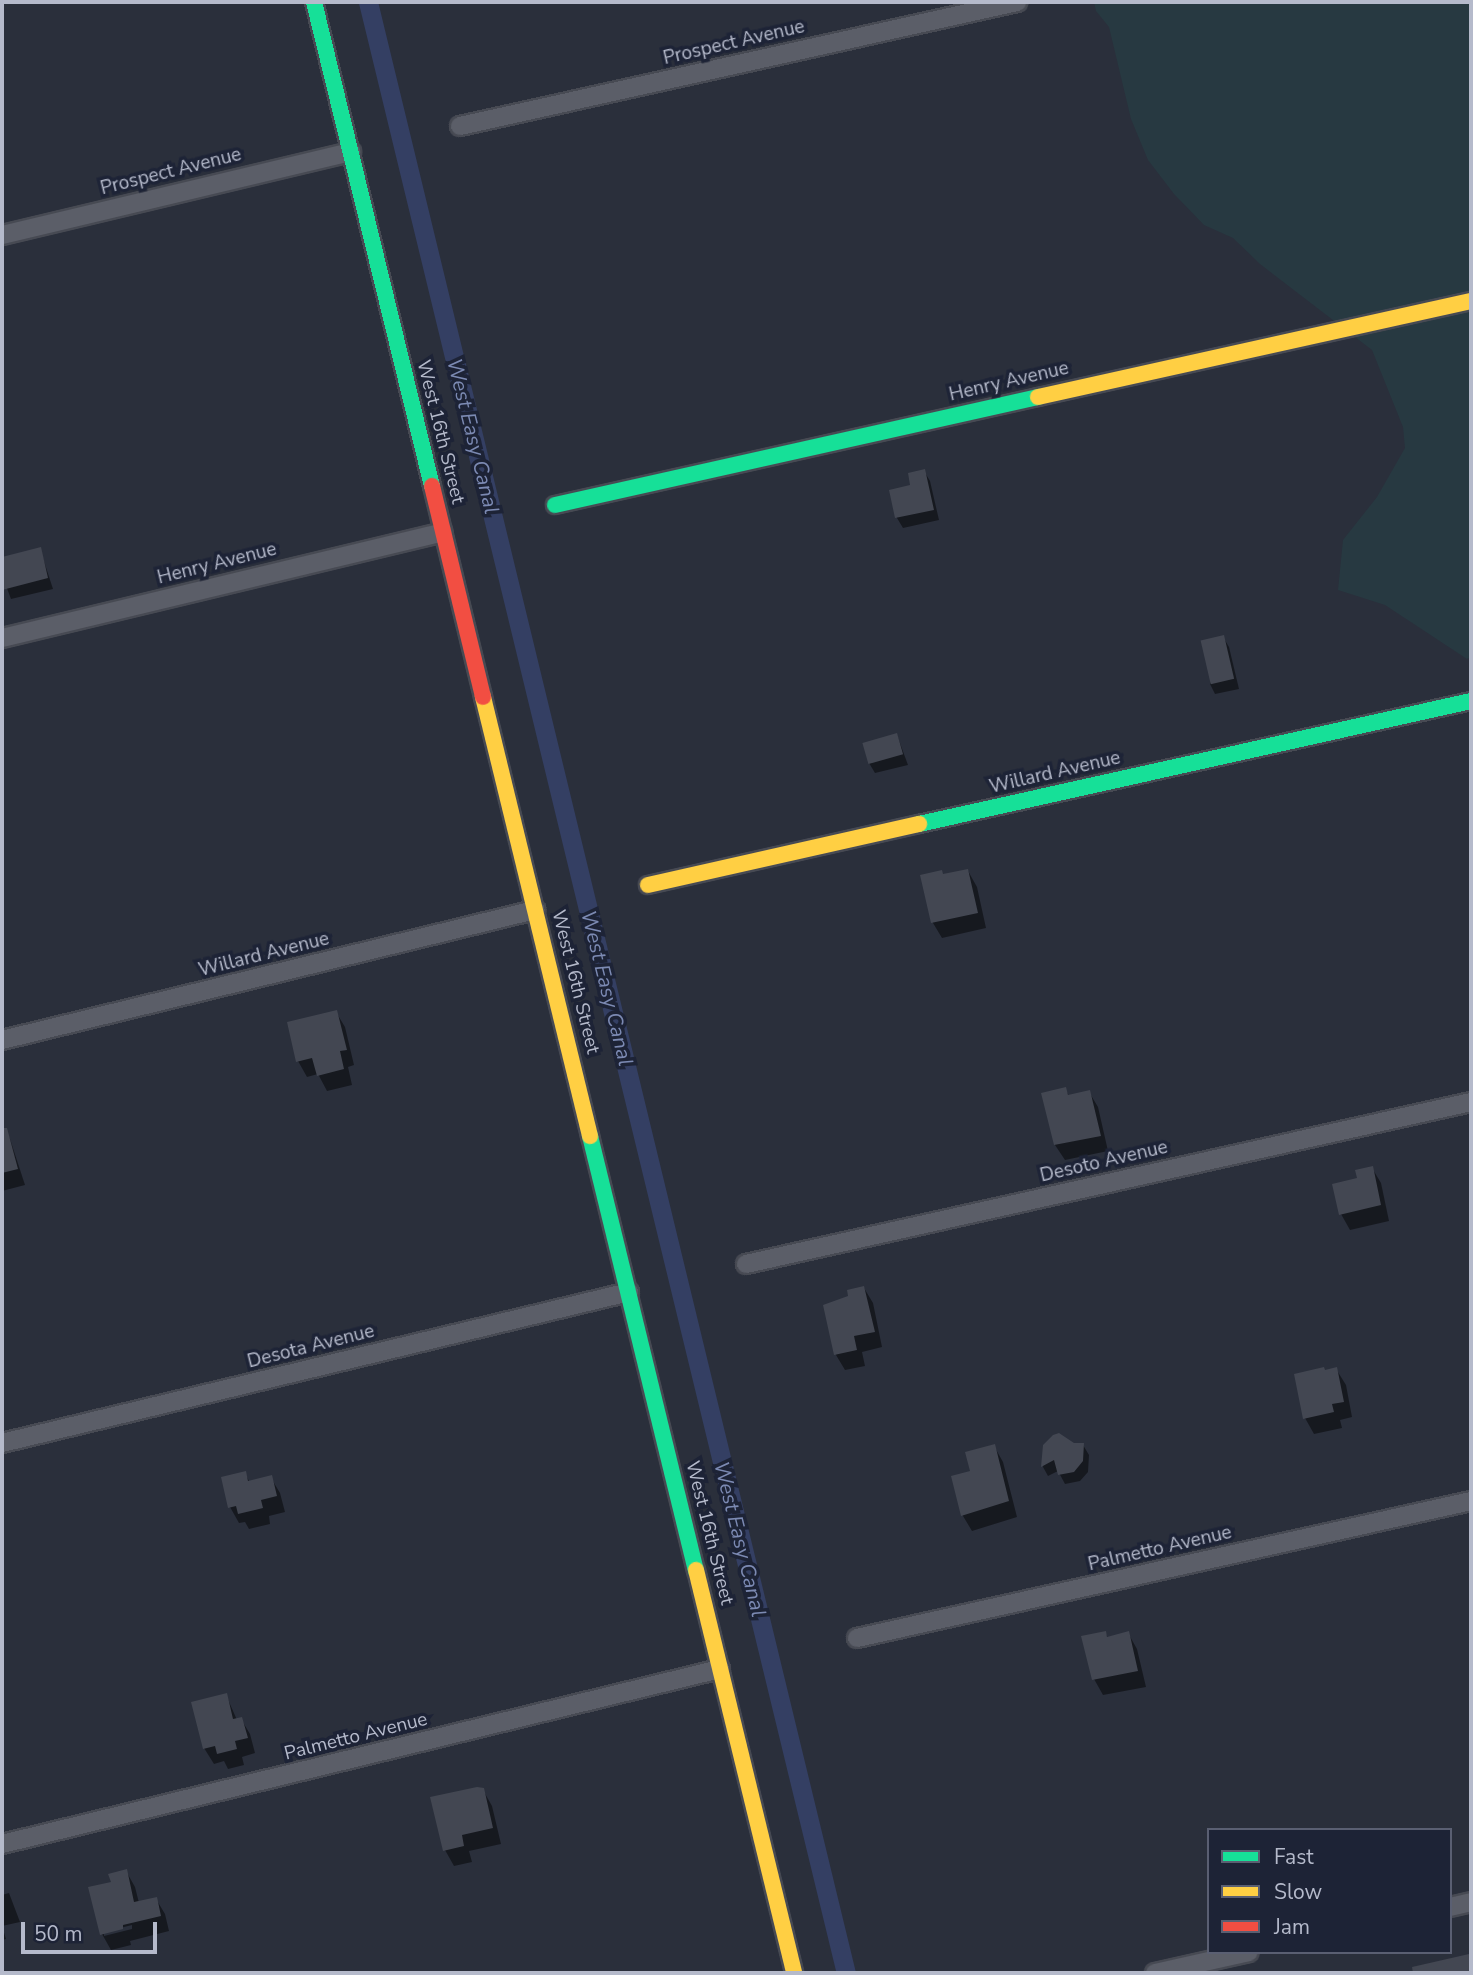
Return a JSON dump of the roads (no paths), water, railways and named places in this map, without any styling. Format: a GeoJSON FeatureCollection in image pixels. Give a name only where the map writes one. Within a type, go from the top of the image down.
{"type":"FeatureCollection","features":[{"type":"Feature","properties":{"kind":"street","name":"West 16th Street"},"geometry":{"type":"LineString","coordinates":[[314,2],[794,1973]]}},
{"type":"Feature","properties":{"kind":"street","name":"Prospect Avenue"},"geometry":{"type":"LineString","coordinates":[[460,126],[1017,2]]}},
{"type":"Feature","properties":{"kind":"street","name":"Prospect Avenue"},"geometry":{"type":"LineString","coordinates":[[2,235],[351,152]]}},
{"type":"Feature","properties":{"kind":"street","name":"Henry Avenue"},"geometry":{"type":"LineString","coordinates":[[555,505],[1471,301]]}},
{"type":"Feature","properties":{"kind":"street","name":"Henry Avenue"},"geometry":{"type":"LineString","coordinates":[[2,638],[442,532]]}},
{"type":"Feature","properties":{"kind":"street","name":"Willard Avenue"},"geometry":{"type":"LineString","coordinates":[[648,885],[1471,701]]}},
{"type":"Feature","properties":{"kind":"street","name":"Willard Avenue"},"geometry":{"type":"LineString","coordinates":[[2,1040],[536,910]]}},
{"type":"Feature","properties":{"kind":"street","name":"Desoto Avenue"},"geometry":{"type":"LineString","coordinates":[[746,1264],[1471,1102]]}},
{"type":"Feature","properties":{"kind":"street","name":"Desota Avenue"},"geometry":{"type":"LineString","coordinates":[[2,1443],[629,1292]]}},
{"type":"Feature","properties":{"kind":"street","name":"Palmetto Avenue"},"geometry":{"type":"LineString","coordinates":[[857,1638],[1471,1501]]}},
{"type":"Feature","properties":{"kind":"street","name":"Palmetto Avenue"},"geometry":{"type":"LineString","coordinates":[[2,1844],[720,1669]]}},
{"type":"Feature","properties":{"kind":"street"},"geometry":{"type":"LineString","coordinates":[[1452,1907],[1471,1902]]}},
{"type":"Feature","properties":{"kind":"street"},"geometry":{"type":"LineString","coordinates":[[1155,1973],[1240,1954]]}},
{"type":"Feature","properties":{"kind":"waterway","name":"West Easy Canal"},"geometry":{"type":"LineString","coordinates":[[368,2],[846,1973]]}}]}
